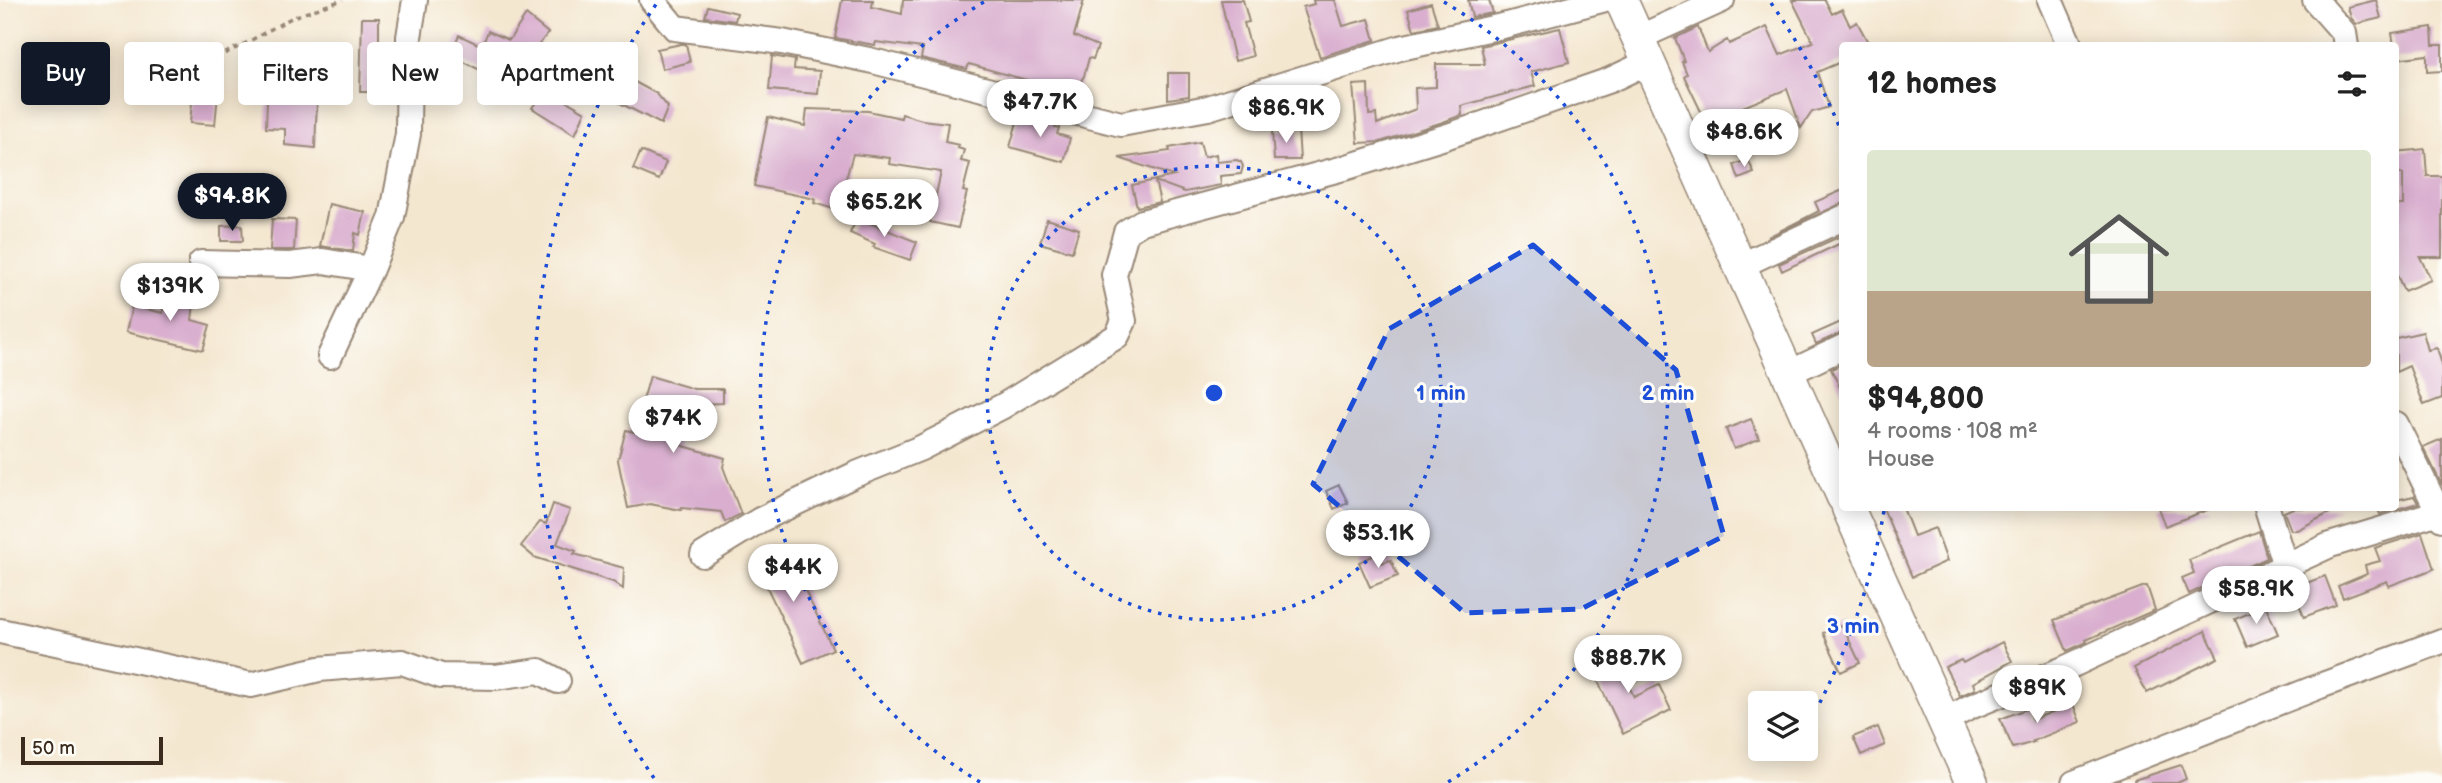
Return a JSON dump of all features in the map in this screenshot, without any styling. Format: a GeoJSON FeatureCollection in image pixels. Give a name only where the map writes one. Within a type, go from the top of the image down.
{"type":"FeatureCollection","features":[{"type":"Feature","properties":{"kind":"main road"},"geometry":{"type":"LineString","coordinates":[[1621,0],[1839,488]]}},
{"type":"Feature","properties":{"kind":"main road"},"geometry":{"type":"LineString","coordinates":[[1849,511],[1972,783]]}},
{"type":"Feature","properties":{"kind":"street"},"geometry":{"type":"LineString","coordinates":[[330,356],[392,217],[408,134],[409,37],[415,0]]}},
{"type":"Feature","properties":{"kind":"street"},"geometry":{"type":"LineString","coordinates":[[652,0],[675,29],[782,42],[869,60],[1121,124],[1208,108],[1400,48],[1507,25],[1602,0]]}},
{"type":"Feature","properties":{"kind":"street"},"geometry":{"type":"LineString","coordinates":[[703,555],[760,520],[854,475],[921,448],[991,412],[1117,336],[1124,321],[1114,275],[1126,232],[1142,222],[1345,168],[1448,136],[1610,79],[1643,50],[1722,0]]}},
{"type":"Feature","properties":{"kind":"street"},"geometry":{"type":"LineString","coordinates":[[2050,0],[2068,42]]}},
{"type":"Feature","properties":{"kind":"street"},"geometry":{"type":"LineString","coordinates":[[2315,0],[2344,33],[2345,42]]}},
{"type":"Feature","properties":{"kind":"street"},"geometry":{"type":"LineString","coordinates":[[1740,266],[1839,220]]}},
{"type":"Feature","properties":{"kind":"street"},"geometry":{"type":"LineString","coordinates":[[201,263],[290,265],[323,261],[371,269]]}},
{"type":"Feature","properties":{"kind":"street"},"geometry":{"type":"LineString","coordinates":[[1787,374],[1839,350]]}},
{"type":"Feature","properties":{"kind":"street"},"geometry":{"type":"LineString","coordinates":[[1944,721],[2330,545],[2440,516],[2399,430]]}},
{"type":"Feature","properties":{"kind":"street"},"geometry":{"type":"LineString","coordinates":[[2268,511],[2285,566]]}},
{"type":"Feature","properties":{"kind":"street"},"geometry":{"type":"LineString","coordinates":[[0,631],[251,685],[319,669],[402,662],[441,676],[496,677],[539,671],[558,681]]}},
{"type":"Feature","properties":{"kind":"street"},"geometry":{"type":"LineString","coordinates":[[2074,783],[2442,641]]}},
{"type":"Feature","properties":{"kind":"path"},"geometry":{"type":"LineString","coordinates":[[224,54],[293,16],[343,0]]}},
{"type":"Feature","properties":{"kind":"highlighted area"},"geometry":{"type":"Polygon","coordinates":[[[1533,245],[1676,370],[1724,536],[1581,609],[1465,613],[1313,484],[1389,329],[1533,245]]]}},
{"type":"Feature","properties":{"kind":"building"},"geometry":{"type":"Polygon","coordinates":[[[842,0],[873,0],[872,7],[902,14],[903,0],[1084,0],[1074,36],[1098,46],[1093,59],[1089,58],[1084,76],[1074,92],[1064,86],[1062,94],[1036,87],[1037,83],[969,64],[967,69],[921,58],[923,48],[876,42],[875,45],[835,38],[842,0]]]}},
{"type":"Feature","properties":{"kind":"building"},"geometry":{"type":"Polygon","coordinates":[[[1221,0],[1243,0],[1249,22],[1244,23],[1253,56],[1235,61],[1221,0]]]}},
{"type":"Feature","properties":{"kind":"building"},"geometry":{"type":"Polygon","coordinates":[[[1313,0],[1335,0],[1343,26],[1369,19],[1375,40],[1320,57],[1303,7],[1314,4],[1313,0]]]}},
{"type":"Feature","properties":{"kind":"building"},"geometry":{"type":"Polygon","coordinates":[[[1468,0],[1489,0],[1493,13],[1472,17],[1468,0]]]}},
{"type":"Feature","properties":{"kind":"building"},"geometry":{"type":"Polygon","coordinates":[[[1792,0],[1825,0],[1832,14],[1842,9],[1850,26],[1857,22],[1868,42],[1839,42],[1839,63],[1817,72],[1829,107],[1812,112],[1801,128],[1787,89],[1706,122],[1684,76],[1687,74],[1682,62],[1684,61],[1675,38],[1698,27],[1708,52],[1727,40],[1729,44],[1767,27],[1780,55],[1813,42],[1792,0]]]}},
{"type":"Feature","properties":{"kind":"building"},"geometry":{"type":"Polygon","coordinates":[[[2376,0],[2381,18],[2356,24],[2348,7],[2376,0]]]}},
{"type":"Feature","properties":{"kind":"building"},"geometry":{"type":"Polygon","coordinates":[[[1431,3],[1438,25],[1414,30],[1408,10],[1431,3]]]}},
{"type":"Feature","properties":{"kind":"building"},"geometry":{"type":"Polygon","coordinates":[[[708,6],[737,13],[735,21],[705,17],[708,6]]]}},
{"type":"Feature","properties":{"kind":"building"},"geometry":{"type":"Polygon","coordinates":[[[526,15],[548,33],[541,42],[484,42],[488,31],[509,40],[526,15]]]}},
{"type":"Feature","properties":{"kind":"building"},"geometry":{"type":"Polygon","coordinates":[[[362,18],[379,18],[379,42],[367,42],[367,92],[360,92],[362,18]]]}},
{"type":"Feature","properties":{"kind":"building"},"geometry":{"type":"Polygon","coordinates":[[[2432,27],[2433,45],[2442,45],[2442,71],[2427,72],[2427,55],[2399,59],[2399,42],[2393,42],[2392,33],[2432,27]]]}},
{"type":"Feature","properties":{"kind":"building"},"geometry":{"type":"Polygon","coordinates":[[[1560,28],[1569,62],[1531,72],[1535,86],[1461,106],[1462,115],[1443,122],[1380,142],[1358,143],[1353,85],[1368,84],[1369,115],[1376,114],[1377,124],[1416,109],[1415,88],[1436,87],[1436,64],[1485,64],[1481,46],[1560,28]]]}},
{"type":"Feature","properties":{"kind":"building"},"geometry":{"type":"Polygon","coordinates":[[[459,35],[477,44],[477,68],[463,62],[463,42],[456,42],[459,35]]]}},
{"type":"Feature","properties":{"kind":"building"},"geometry":{"type":"Polygon","coordinates":[[[686,44],[690,62],[662,69],[657,49],[686,44]]]}},
{"type":"Feature","properties":{"kind":"building"},"geometry":{"type":"Polygon","coordinates":[[[772,56],[795,60],[794,69],[820,71],[818,94],[769,90],[772,56]]]}},
{"type":"Feature","properties":{"kind":"building"},"geometry":{"type":"Polygon","coordinates":[[[1168,73],[1189,73],[1189,96],[1168,99],[1168,73]]]}},
{"type":"Feature","properties":{"kind":"building"},"geometry":{"type":"Polygon","coordinates":[[[638,84],[657,94],[668,107],[661,124],[624,105],[638,105],[638,84]]]}},
{"type":"Feature","properties":{"kind":"building"},"geometry":{"type":"Polygon","coordinates":[[[192,105],[217,105],[215,125],[190,123],[192,105]]]}},
{"type":"Feature","properties":{"kind":"building"},"geometry":{"type":"Polygon","coordinates":[[[267,105],[317,105],[315,148],[285,145],[285,129],[266,128],[267,105]]]}},
{"type":"Feature","properties":{"kind":"building"},"geometry":{"type":"Polygon","coordinates":[[[534,105],[573,105],[585,112],[575,135],[532,108],[534,105]]]}},
{"type":"Feature","properties":{"kind":"building"},"geometry":{"type":"Polygon","coordinates":[[[807,109],[868,111],[901,118],[902,114],[948,123],[945,142],[959,145],[958,148],[964,150],[961,161],[970,163],[963,191],[967,192],[958,228],[930,222],[941,172],[889,164],[890,158],[853,154],[837,210],[814,203],[815,199],[754,186],[768,117],[805,126],[807,109]]]}},
{"type":"Feature","properties":{"kind":"building"},"geometry":{"type":"Polygon","coordinates":[[[1019,115],[1056,123],[1055,127],[1059,128],[1057,134],[1070,138],[1064,162],[1010,147],[1019,115]]]}},
{"type":"Feature","properties":{"kind":"building"},"geometry":{"type":"Polygon","coordinates":[[[1298,129],[1300,160],[1274,160],[1272,131],[1298,129]]]}},
{"type":"Feature","properties":{"kind":"building"},"geometry":{"type":"Polygon","coordinates":[[[1200,142],[1204,157],[1216,154],[1217,162],[1241,162],[1241,174],[1220,176],[1221,185],[1185,192],[1155,181],[1160,202],[1137,207],[1132,185],[1174,176],[1119,158],[1170,151],[1169,148],[1200,142]]]}},
{"type":"Feature","properties":{"kind":"building"},"geometry":{"type":"Polygon","coordinates":[[[2425,149],[2427,176],[2442,176],[2442,257],[2420,257],[2431,280],[2404,291],[2399,280],[2399,205],[2403,205],[2403,174],[2399,174],[2399,152],[2425,149]]]}},
{"type":"Feature","properties":{"kind":"building"},"geometry":{"type":"Polygon","coordinates":[[[641,151],[666,162],[659,180],[633,169],[641,151]]]}},
{"type":"Feature","properties":{"kind":"building"},"geometry":{"type":"Polygon","coordinates":[[[1748,159],[1754,173],[1739,179],[1734,165],[1748,159]]]}},
{"type":"Feature","properties":{"kind":"building"},"geometry":{"type":"Polygon","coordinates":[[[1839,192],[1839,205],[1768,237],[1819,211],[1815,202],[1839,192]]]}},
{"type":"Feature","properties":{"kind":"building"},"geometry":{"type":"Polygon","coordinates":[[[329,204],[365,212],[360,235],[355,233],[353,251],[320,246],[329,204]]]}},
{"type":"Feature","properties":{"kind":"building"},"geometry":{"type":"Polygon","coordinates":[[[857,218],[917,242],[910,260],[873,247],[875,244],[850,233],[857,218]]]}},
{"type":"Feature","properties":{"kind":"building"},"geometry":{"type":"Polygon","coordinates":[[[272,219],[296,220],[294,250],[270,250],[272,219]]]}},
{"type":"Feature","properties":{"kind":"building"},"geometry":{"type":"Polygon","coordinates":[[[1047,219],[1079,229],[1072,252],[1040,243],[1047,219]]]}},
{"type":"Feature","properties":{"kind":"building"},"geometry":{"type":"Polygon","coordinates":[[[242,225],[243,241],[221,241],[221,226],[242,225]]]}},
{"type":"Feature","properties":{"kind":"building"},"geometry":{"type":"Polygon","coordinates":[[[1839,237],[1839,244],[1782,271],[1779,264],[1839,237]]]}},
{"type":"Feature","properties":{"kind":"building"},"geometry":{"type":"Polygon","coordinates":[[[164,293],[195,296],[192,320],[210,325],[203,350],[126,332],[132,306],[163,313],[164,293]]]}},
{"type":"Feature","properties":{"kind":"building"},"geometry":{"type":"Polygon","coordinates":[[[1839,323],[1839,334],[1816,344],[1812,335],[1839,323]]]}},
{"type":"Feature","properties":{"kind":"building"},"geometry":{"type":"Polygon","coordinates":[[[2423,332],[2428,350],[2437,348],[2442,365],[2442,398],[2424,405],[2409,366],[2399,371],[2399,337],[2423,332]]]}},
{"type":"Feature","properties":{"kind":"building"},"geometry":{"type":"Polygon","coordinates":[[[1839,366],[1839,386],[1831,369],[1839,366]]]}},
{"type":"Feature","properties":{"kind":"building"},"geometry":{"type":"Polygon","coordinates":[[[650,376],[694,389],[723,389],[723,403],[692,404],[680,445],[725,458],[723,467],[741,514],[725,522],[721,512],[681,510],[650,504],[628,508],[618,460],[626,430],[634,432],[650,376]]]}},
{"type":"Feature","properties":{"kind":"building"},"geometry":{"type":"Polygon","coordinates":[[[1751,419],[1759,439],[1734,449],[1726,429],[1751,419]]]}},
{"type":"Feature","properties":{"kind":"building"},"geometry":{"type":"Polygon","coordinates":[[[2442,439],[2442,485],[2423,447],[2442,439]]]}},
{"type":"Feature","properties":{"kind":"building"},"geometry":{"type":"Polygon","coordinates":[[[1339,485],[1348,503],[1334,509],[1326,491],[1339,485]]]}},
{"type":"Feature","properties":{"kind":"building"},"geometry":{"type":"Polygon","coordinates":[[[2414,496],[2418,503],[2399,508],[2399,499],[2414,496]]]}},
{"type":"Feature","properties":{"kind":"building"},"geometry":{"type":"Polygon","coordinates":[[[553,504],[570,510],[557,544],[576,551],[574,554],[624,568],[623,589],[613,582],[534,557],[521,546],[540,522],[546,524],[553,504]]]}},
{"type":"Feature","properties":{"kind":"building"},"geometry":{"type":"Polygon","coordinates":[[[1884,511],[1904,511],[1914,536],[1935,528],[1947,561],[1912,577],[1884,511]]]}},
{"type":"Feature","properties":{"kind":"building"},"geometry":{"type":"Polygon","coordinates":[[[2159,511],[2205,511],[2165,526],[2159,511]]]}},
{"type":"Feature","properties":{"kind":"building"},"geometry":{"type":"Polygon","coordinates":[[[2333,511],[2297,530],[2291,530],[2284,512],[2333,511]]]}},
{"type":"Feature","properties":{"kind":"building"},"geometry":{"type":"Polygon","coordinates":[[[2259,531],[2267,558],[2189,594],[2182,578],[2194,573],[2189,560],[2259,531]]]}},
{"type":"Feature","properties":{"kind":"building"},"geometry":{"type":"Polygon","coordinates":[[[2422,533],[2434,569],[2389,586],[2387,581],[2343,598],[2338,586],[2367,574],[2365,565],[2380,561],[2375,548],[2422,533]]]}},
{"type":"Feature","properties":{"kind":"building"},"geometry":{"type":"Polygon","coordinates":[[[784,546],[833,649],[803,663],[754,560],[784,546]]]}},
{"type":"Feature","properties":{"kind":"building"},"geometry":{"type":"Polygon","coordinates":[[[1377,554],[1381,563],[1391,560],[1398,576],[1370,587],[1359,562],[1377,554]]]}},
{"type":"Feature","properties":{"kind":"building"},"geometry":{"type":"Polygon","coordinates":[[[2325,576],[2336,605],[2304,617],[2293,588],[2325,576]]]}},
{"type":"Feature","properties":{"kind":"building"},"geometry":{"type":"Polygon","coordinates":[[[2145,586],[2155,610],[2067,651],[2054,620],[2145,586]]]}},
{"type":"Feature","properties":{"kind":"building"},"geometry":{"type":"Polygon","coordinates":[[[2266,606],[2278,634],[2247,647],[2235,619],[2266,606]]]}},
{"type":"Feature","properties":{"kind":"building"},"geometry":{"type":"Polygon","coordinates":[[[1842,625],[1860,663],[1841,672],[1823,633],[1842,625]]]}},
{"type":"Feature","properties":{"kind":"building"},"geometry":{"type":"Polygon","coordinates":[[[2205,631],[2218,658],[2147,693],[2134,668],[2205,631]]]}},
{"type":"Feature","properties":{"kind":"building"},"geometry":{"type":"Polygon","coordinates":[[[2002,642],[2012,661],[1973,683],[1975,689],[1960,696],[1945,667],[1961,660],[1963,663],[2002,642]]]}},
{"type":"Feature","properties":{"kind":"building"},"geometry":{"type":"Polygon","coordinates":[[[1623,651],[1631,667],[1622,671],[1634,697],[1659,685],[1671,710],[1623,734],[1591,666],[1623,651]]]}},
{"type":"Feature","properties":{"kind":"building"},"geometry":{"type":"Polygon","coordinates":[[[2073,704],[2080,722],[2013,748],[2000,719],[2029,708],[2032,720],[2073,704]]]}},
{"type":"Feature","properties":{"kind":"building"},"geometry":{"type":"Polygon","coordinates":[[[1878,727],[1885,745],[1861,755],[1853,737],[1878,727]]]}},
{"type":"Feature","properties":{"kind":"building"},"geometry":{"type":"Polygon","coordinates":[[[2181,765],[2186,779],[2177,783],[2135,783],[2134,780],[2181,765]]]}}]}
